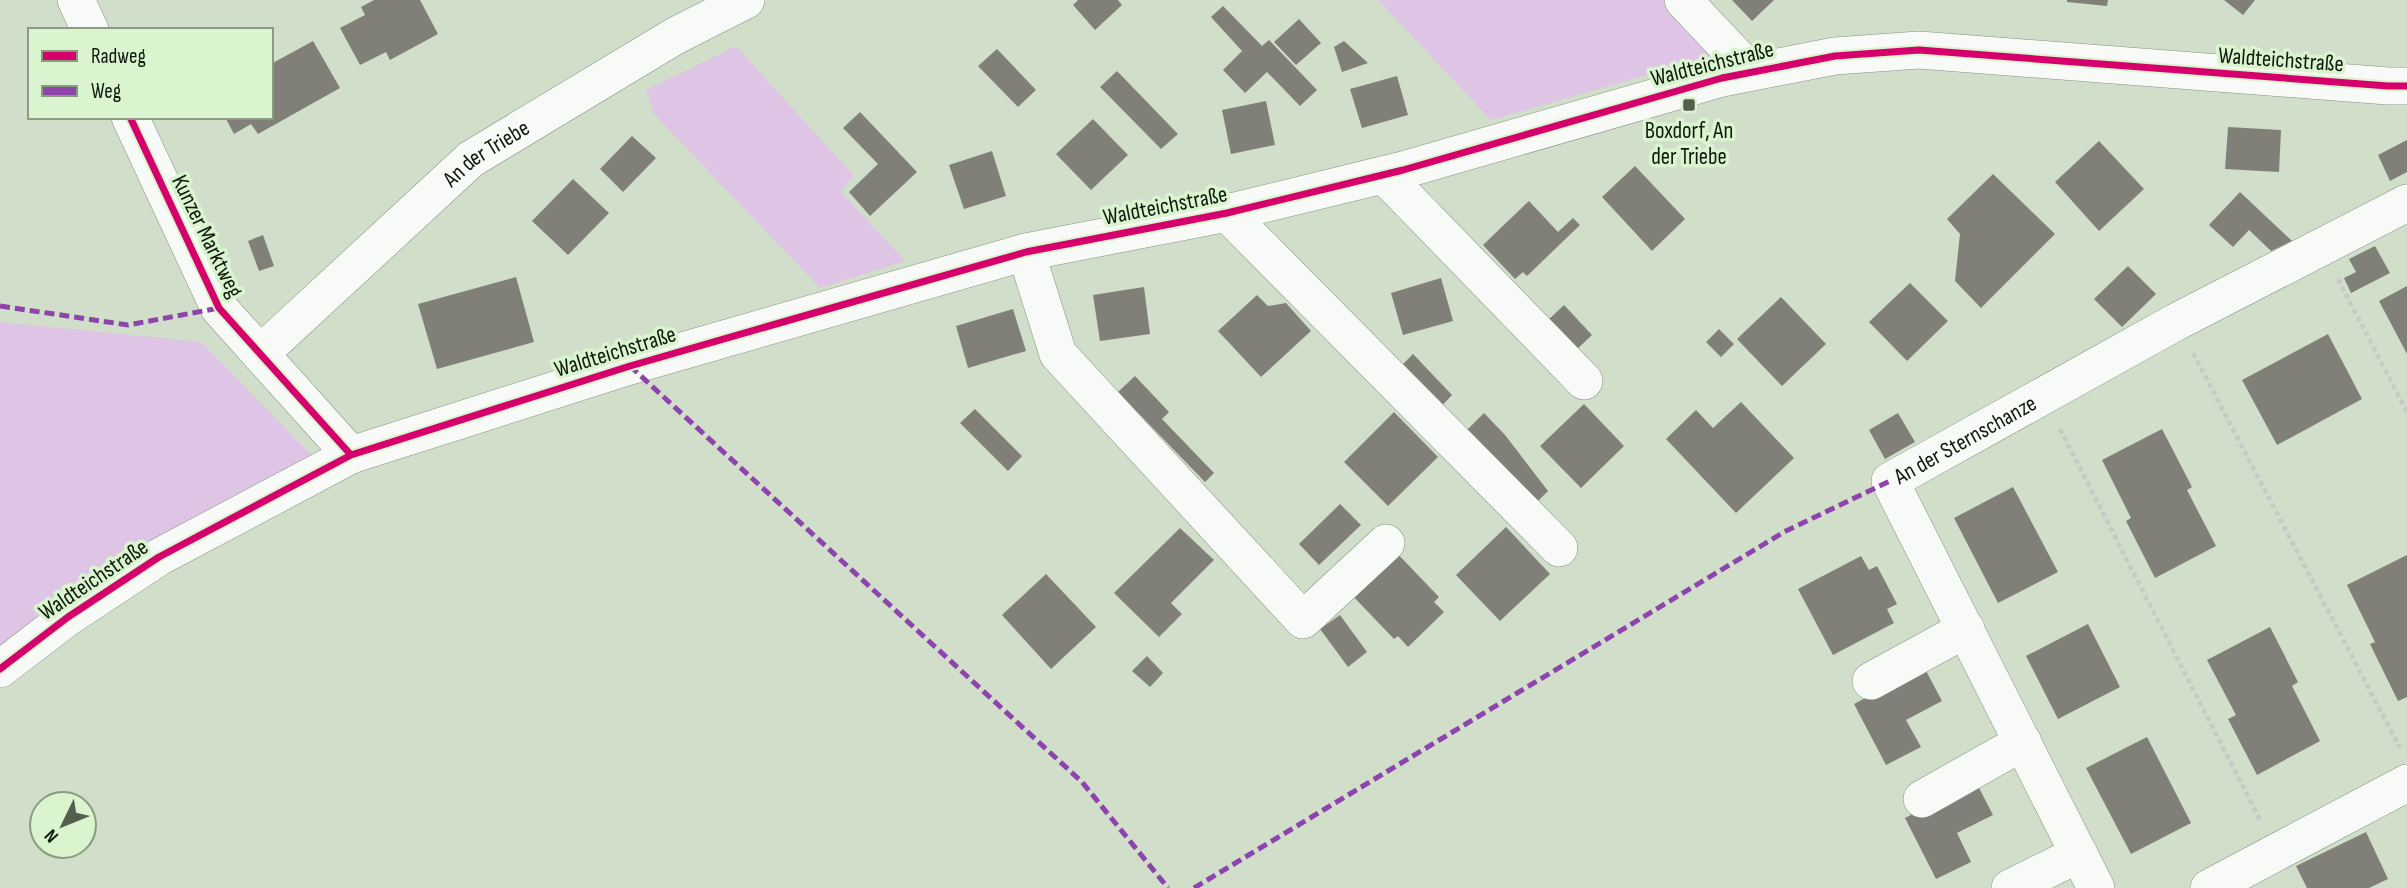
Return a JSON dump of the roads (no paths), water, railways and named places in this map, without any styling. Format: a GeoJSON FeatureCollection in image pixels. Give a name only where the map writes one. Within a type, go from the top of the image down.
{"type":"FeatureCollection","features":[{"type":"Feature","properties":{"kind":"street"},"geometry":{"type":"LineString","coordinates":[[76,0],[89,28]]}},
{"type":"Feature","properties":{"kind":"street","name":"An der Triebe"},"geometry":{"type":"LineString","coordinates":[[260,354],[471,159],[675,36],[746,0]]}},
{"type":"Feature","properties":{"kind":"street"},"geometry":{"type":"LineString","coordinates":[[1683,0],[1749,71]]}},
{"type":"Feature","properties":{"kind":"street","name":"Waldteichstraße"},"geometry":{"type":"LineString","coordinates":[[0,668],[68,617],[159,557],[352,455],[630,366],[1026,252],[1227,213],[1384,175],[1749,71],[1835,56],[1920,50],[2407,86]]}},
{"type":"Feature","properties":{"kind":"street","name":"Kunzer Marktweg"},"geometry":{"type":"LineString","coordinates":[[131,119],[219,308],[352,455]]}},
{"type":"Feature","properties":{"kind":"street"},"geometry":{"type":"LineString","coordinates":[[1384,175],[1584,381]]}},
{"type":"Feature","properties":{"kind":"street","name":"An der Sternschanze"},"geometry":{"type":"LineString","coordinates":[[2096,888],[1890,481],[2176,322],[2407,203]]}},
{"type":"Feature","properties":{"kind":"street"},"geometry":{"type":"LineString","coordinates":[[1227,213],[1559,548]]}},
{"type":"Feature","properties":{"kind":"street"},"geometry":{"type":"LineString","coordinates":[[1026,252],[1058,354],[1303,620],[1385,543]]}},
{"type":"Feature","properties":{"kind":"street"},"geometry":{"type":"LineString","coordinates":[[1871,681],[1966,629]]}},
{"type":"Feature","properties":{"kind":"street"},"geometry":{"type":"LineString","coordinates":[[1922,799],[2023,742]]}},
{"type":"Feature","properties":{"kind":"street"},"geometry":{"type":"LineString","coordinates":[[2209,888],[2277,852],[2404,766]]}},
{"type":"Feature","properties":{"kind":"street"},"geometry":{"type":"LineString","coordinates":[[2010,888],[2079,854]]}},
{"type":"Feature","properties":{"kind":"place","name":"Boxdorf, An der Triebe"},"geometry":{"type":"Point","coordinates":[1689,105]}}]}
